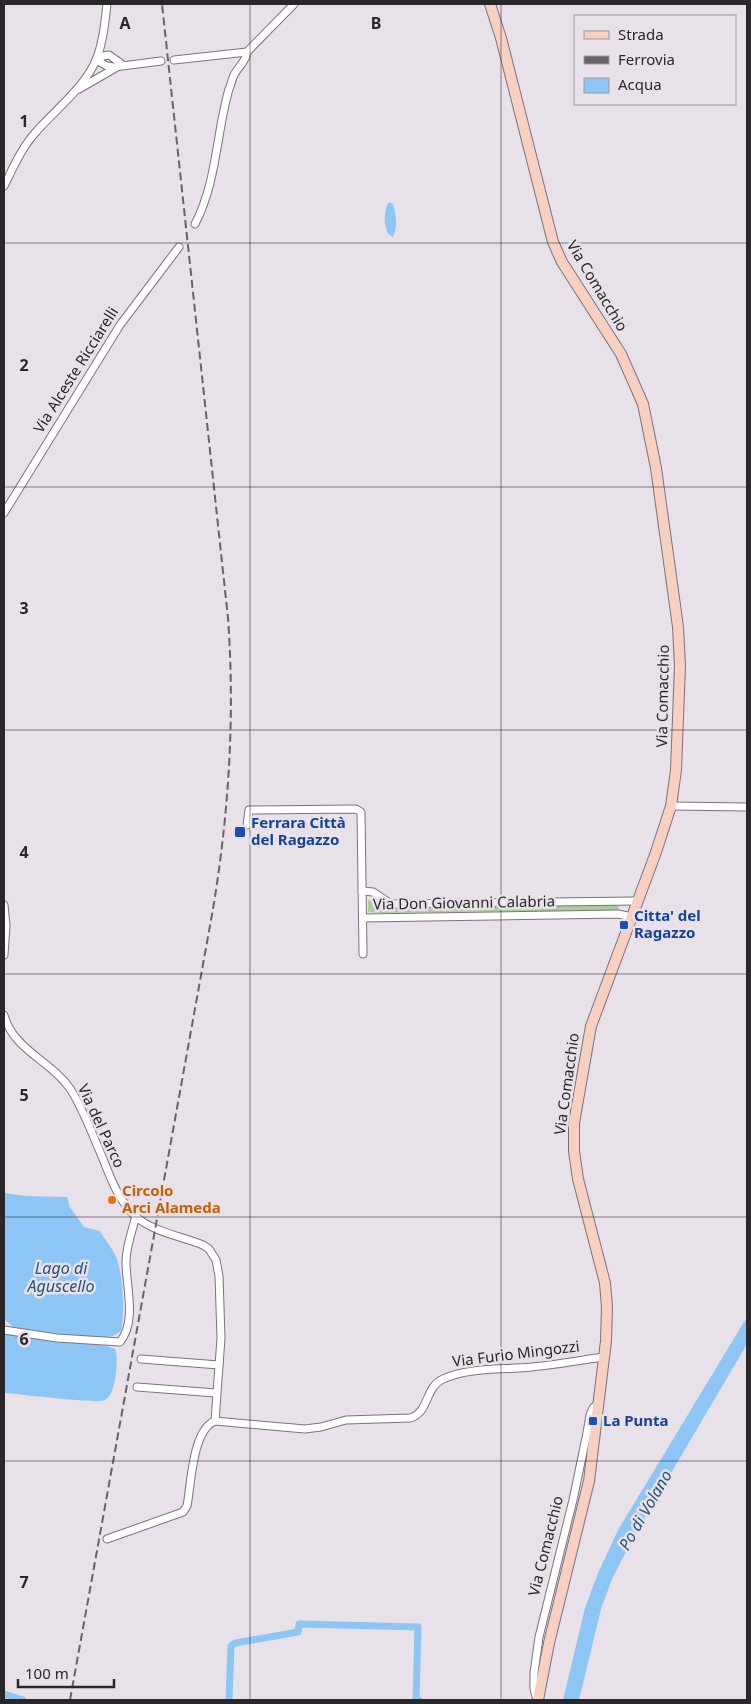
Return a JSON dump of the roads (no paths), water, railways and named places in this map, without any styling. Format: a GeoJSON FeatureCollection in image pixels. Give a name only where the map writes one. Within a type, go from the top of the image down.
{"type":"FeatureCollection","features":[{"type":"Feature","properties":{"kind":"main road","name":"Via Comacchio"},"geometry":{"type":"LineString","coordinates":[[490,4],[506,55],[553,242],[562,262],[621,354],[637,389],[647,420],[656,468],[680,648],[679,724],[671,806],[591,1026],[574,1123],[574,1151],[578,1179],[605,1283],[607,1317],[589,1481],[537,1700]]}},
{"type":"Feature","properties":{"kind":"street"},"geometry":{"type":"LineString","coordinates":[[4,186],[31,138],[89,74],[96,60],[102,39],[107,4]]}},
{"type":"Feature","properties":{"kind":"street"},"geometry":{"type":"LineString","coordinates":[[195,224],[204,206],[212,180],[220,126],[235,74],[248,52],[294,4]]}},
{"type":"Feature","properties":{"kind":"street"},"geometry":{"type":"LineString","coordinates":[[102,39],[112,57]]}},
{"type":"Feature","properties":{"kind":"street"},"geometry":{"type":"LineString","coordinates":[[174,60],[248,52]]}},
{"type":"Feature","properties":{"kind":"street"},"geometry":{"type":"LineString","coordinates":[[96,60],[106,55],[123,65]]}},
{"type":"Feature","properties":{"kind":"street"},"geometry":{"type":"LineString","coordinates":[[96,60],[107,66],[160,61]]}},
{"type":"Feature","properties":{"kind":"street"},"geometry":{"type":"LineString","coordinates":[[72,93],[123,65]]}},
{"type":"Feature","properties":{"kind":"street","name":"Via Alceste Ricciarelli"},"geometry":{"type":"LineString","coordinates":[[4,514],[120,325],[180,247]]}},
{"type":"Feature","properties":{"kind":"street"},"geometry":{"type":"LineString","coordinates":[[671,806],[747,807]]}},
{"type":"Feature","properties":{"kind":"street"},"geometry":{"type":"LineString","coordinates":[[247,825],[249,810],[359,810],[362,814],[362,891]]}},
{"type":"Feature","properties":{"kind":"street","name":"Via Don Giovanni Calabria"},"geometry":{"type":"LineString","coordinates":[[632,917],[618,914],[363,918],[362,891],[373,892],[391,904],[638,901]]}},
{"type":"Feature","properties":{"kind":"street"},"geometry":{"type":"LineString","coordinates":[[4,905],[6,925],[4,955]]}},
{"type":"Feature","properties":{"kind":"street"},"geometry":{"type":"LineString","coordinates":[[363,918],[364,954]]}},
{"type":"Feature","properties":{"kind":"street","name":"Via del Parco"},"geometry":{"type":"LineString","coordinates":[[4,1015],[9,1028],[20,1043],[70,1089],[84,1116],[117,1192],[128,1208],[136,1216],[155,1228],[203,1244],[213,1254],[218,1267],[221,1307],[221,1338],[215,1422]]}},
{"type":"Feature","properties":{"kind":"street"},"geometry":{"type":"LineString","coordinates":[[4,1330],[57,1338],[120,1342],[125,1336],[128,1321],[126,1260],[136,1216]]}},
{"type":"Feature","properties":{"kind":"street","name":"Via Furio Mingozzi"},"geometry":{"type":"LineString","coordinates":[[215,1422],[305,1429],[346,1420],[410,1418],[421,1412],[435,1384],[449,1376],[477,1371],[532,1367],[604,1357]]}},
{"type":"Feature","properties":{"kind":"street"},"geometry":{"type":"LineString","coordinates":[[141,1359],[219,1365]]}},
{"type":"Feature","properties":{"kind":"street"},"geometry":{"type":"LineString","coordinates":[[136,1387],[216,1393]]}},
{"type":"Feature","properties":{"kind":"street"},"geometry":{"type":"LineString","coordinates":[[107,1539],[183,1512],[187,1506],[195,1454],[208,1426],[215,1422]]}},
{"type":"Feature","properties":{"kind":"water"},"geometry":{"type":"Polygon","coordinates":[[[389,202],[393,204],[396,216],[396,229],[393,237],[388,234],[385,222],[385,214],[389,202]]]}},
{"type":"Feature","properties":{"kind":"water","name":"Lago di Aguscello"},"geometry":{"type":"Polygon","coordinates":[[[4,1193],[26,1196],[67,1197],[70,1207],[84,1227],[100,1231],[115,1255],[119,1267],[123,1304],[121,1331],[113,1336],[96,1339],[13,1327],[4,1319],[4,1193]]]}},
{"type":"Feature","properties":{"kind":"water","name":"Po di Volano"},"geometry":{"type":"Polygon","coordinates":[[[747,1317],[747,1344],[634,1536],[612,1579],[601,1609],[579,1700],[563,1700],[585,1608],[598,1573],[618,1530],[747,1317]]]}},
{"type":"Feature","properties":{"kind":"water"},"geometry":{"type":"Polygon","coordinates":[[[4,1334],[107,1346],[115,1349],[117,1360],[116,1376],[109,1397],[105,1400],[88,1401],[4,1393],[4,1334]]]}},
{"type":"Feature","properties":{"kind":"waterway"},"geometry":{"type":"LineString","coordinates":[[229,1700],[231,1646],[235,1643],[298,1632],[299,1624],[418,1627],[416,1700],[419,1700]]}},
{"type":"Feature","properties":{"kind":"waterway"},"geometry":{"type":"LineString","coordinates":[[4,1694],[23,1700]]}},
{"type":"Feature","properties":{"kind":"railway"},"geometry":{"type":"LineString","coordinates":[[70,1700],[219,873],[227,800],[231,728],[228,618],[162,4]]}},
{"type":"Feature","properties":{"kind":"place","name":"Ferrara Città del Ragazzo"},"geometry":{"type":"Point","coordinates":[240,832]}},
{"type":"Feature","properties":{"kind":"place","name":"Citta' del Ragazzo"},"geometry":{"type":"Point","coordinates":[624,925]}},
{"type":"Feature","properties":{"kind":"place","name":"Circolo Arci Alameda"},"geometry":{"type":"Point","coordinates":[112,1200]}},
{"type":"Feature","properties":{"kind":"place","name":"La Punta"},"geometry":{"type":"Point","coordinates":[593,1421]}}]}
